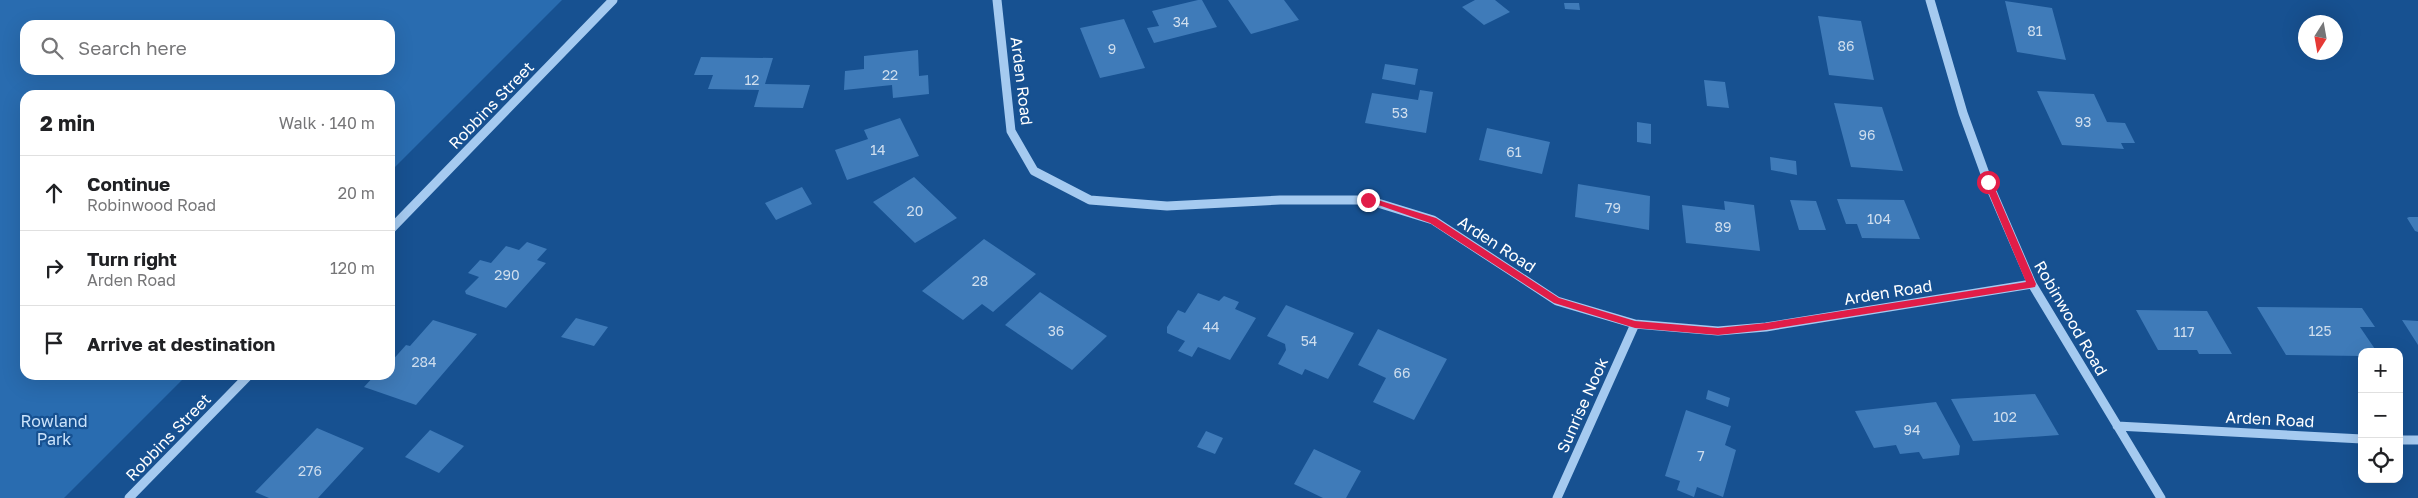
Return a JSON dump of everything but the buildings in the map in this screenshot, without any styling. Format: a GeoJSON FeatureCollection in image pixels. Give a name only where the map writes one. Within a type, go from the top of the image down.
{"type":"FeatureCollection","features":[{"type":"Feature","properties":{"kind":"street","name":"Robbins Street"},"geometry":{"type":"LineString","coordinates":[[395,225],[613,0]]}},
{"type":"Feature","properties":{"kind":"street","name":"Arden Road"},"geometry":{"type":"LineString","coordinates":[[997,0],[1011,131],[1034,171],[1090,200],[1167,206],[1280,200],[1368,200],[1433,220],[1557,301],[1635,324],[1718,331],[2032,284]]}},
{"type":"Feature","properties":{"kind":"street","name":"Robinwood Road"},"geometry":{"type":"LineString","coordinates":[[1930,0],[1962,113],[1988,182],[2032,284],[2161,498]]}},
{"type":"Feature","properties":{"kind":"street","name":"Sunrise Nook"},"geometry":{"type":"LineString","coordinates":[[1557,498],[1635,324]]}},
{"type":"Feature","properties":{"kind":"street","name":"Robbins Street"},"geometry":{"type":"LineString","coordinates":[[129,498],[244,380]]}},
{"type":"Feature","properties":{"kind":"street","name":"Arden Road"},"geometry":{"type":"LineString","coordinates":[[2117,426],[2358,439]]}},
{"type":"Feature","properties":{"kind":"street"},"geometry":{"type":"LineString","coordinates":[[2403,440],[2418,440]]}},
{"type":"Feature","properties":{"kind":"green space","name":"Rowland Park"},"geometry":{"type":"Polygon","coordinates":[[[0,0],[562,0],[395,167],[395,90],[20,90],[20,380],[182,380],[64,498],[0,498],[0,0]]]}},
{"type":"Feature","properties":{"kind":"route"},"geometry":{"type":"LineString","coordinates":[[1368,200],[1433,220],[1557,301],[1635,324],[1718,331],[1766,326],[2032,284],[1988,182]]}}]}
